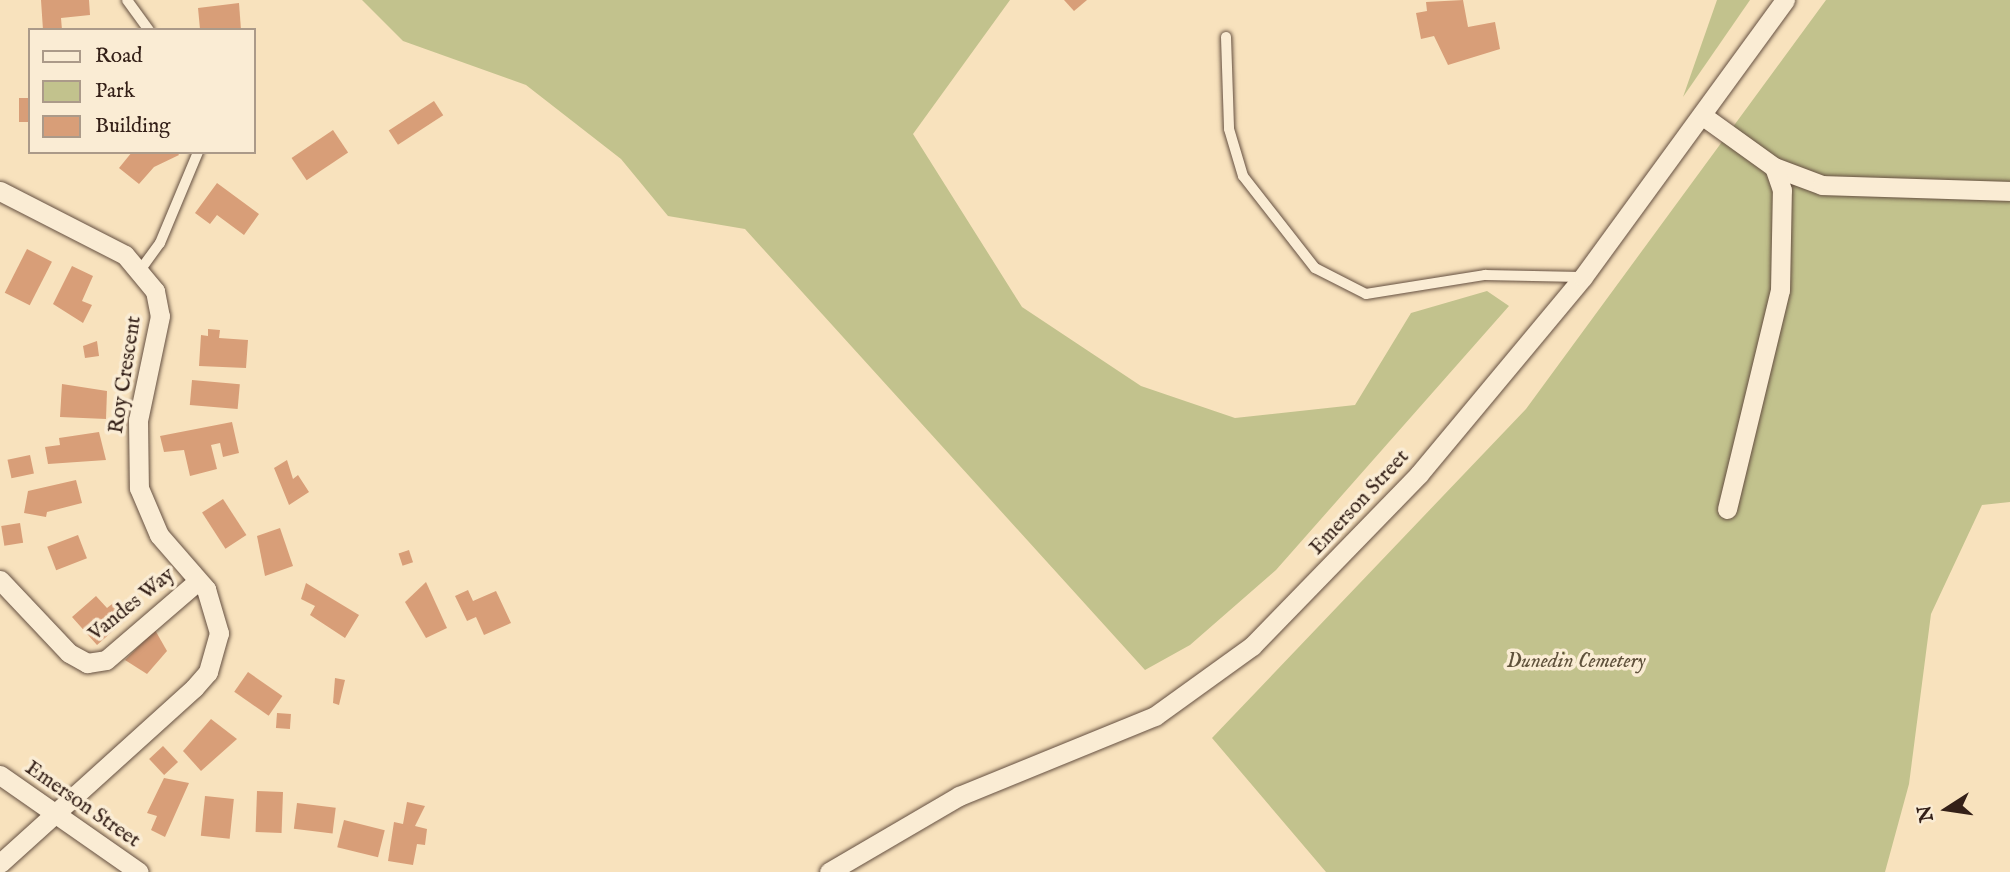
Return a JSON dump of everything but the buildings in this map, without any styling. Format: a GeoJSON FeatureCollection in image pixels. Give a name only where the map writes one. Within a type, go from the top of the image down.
{"type":"FeatureCollection","features":[{"type":"Feature","properties":{"kind":"street","name":"Emerson Street"},"geometry":{"type":"LineString","coordinates":[[829,872],[959,796],[1155,716],[1230,665],[1382,516],[1583,277],[1785,0]]}},
{"type":"Feature","properties":{"kind":"street"},"geometry":{"type":"LineString","coordinates":[[1703,116],[1774,167],[1822,184],[2010,191]]}},
{"type":"Feature","properties":{"kind":"street"},"geometry":{"type":"LineString","coordinates":[[1727,509],[1780,290],[1782,190],[1774,167]]}},
{"type":"Feature","properties":{"kind":"street"},"geometry":{"type":"LineString","coordinates":[[0,191],[107,244],[141,269]]}},
{"type":"Feature","properties":{"kind":"street","name":"Roy Crescent"},"geometry":{"type":"LineString","coordinates":[[0,863],[208,672],[219,633],[216,610],[198,581],[159,535],[139,488],[138,420],[160,316],[141,269]]}},
{"type":"Feature","properties":{"kind":"street","name":"Vandes Way"},"geometry":{"type":"LineString","coordinates":[[0,580],[69,653],[87,663],[106,660],[198,581]]}},
{"type":"Feature","properties":{"kind":"street","name":"Emerson Street"},"geometry":{"type":"LineString","coordinates":[[0,775],[139,872]]}},
{"type":"Feature","properties":{"kind":"lane"},"geometry":{"type":"LineString","coordinates":[[127,0],[148,28]]}},
{"type":"Feature","properties":{"kind":"lane"},"geometry":{"type":"LineString","coordinates":[[1226,37],[1229,129],[1243,176],[1315,268],[1366,294],[1485,275],[1583,277]]}},
{"type":"Feature","properties":{"kind":"lane"},"geometry":{"type":"LineString","coordinates":[[141,269],[160,243],[197,154]]}},
{"type":"Feature","properties":{"kind":"green space"},"geometry":{"type":"Polygon","coordinates":[[[362,0],[1010,0],[913,134],[1022,307],[1141,386],[1235,418],[1355,405],[1411,313],[1487,291],[1509,306],[1276,570],[1190,645],[1145,670],[745,229],[668,216],[621,159],[526,85],[403,41],[362,0]]]}},
{"type":"Feature","properties":{"kind":"green space"},"geometry":{"type":"Polygon","coordinates":[[[1717,0],[1750,0],[1683,97],[1717,0]]]}},
{"type":"Feature","properties":{"kind":"green space","name":"Dunedin Cemetery"},"geometry":{"type":"Polygon","coordinates":[[[1826,0],[2010,0],[2010,502],[1982,505],[1931,614],[1909,784],[1885,872],[1326,872],[1212,738],[1526,409],[1826,0]]]}}]}
